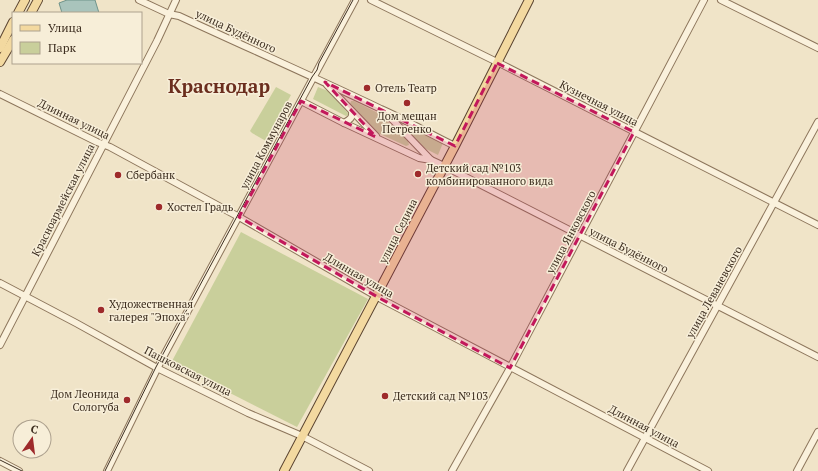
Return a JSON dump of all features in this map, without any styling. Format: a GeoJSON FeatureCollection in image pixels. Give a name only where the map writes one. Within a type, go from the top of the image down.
{"type":"FeatureCollection","features":[{"type":"Feature","properties":{"kind":"main road"},"geometry":{"type":"LineString","coordinates":[[19,12],[25,0]]}},
{"type":"Feature","properties":{"kind":"main road"},"geometry":{"type":"LineString","coordinates":[[32,12],[38,0]]}},
{"type":"Feature","properties":{"kind":"main road","name":"улица Седина"},"geometry":{"type":"LineString","coordinates":[[284,471],[455,146],[529,0]]}},
{"type":"Feature","properties":{"kind":"main road"},"geometry":{"type":"LineString","coordinates":[[0,48],[12,24]]}},
{"type":"Feature","properties":{"kind":"main road"},"geometry":{"type":"LineString","coordinates":[[0,62],[12,42]]}},
{"type":"Feature","properties":{"kind":"street","name":"улица Будённого"},"geometry":{"type":"LineString","coordinates":[[138,0],[169,14],[179,16],[325,82],[383,109],[455,146]]}},
{"type":"Feature","properties":{"kind":"street","name":"Красноармейская улица"},"geometry":{"type":"LineString","coordinates":[[0,345],[157,41],[176,0]]}},
{"type":"Feature","properties":{"kind":"street","name":"улица Коммунаров"},"geometry":{"type":"LineString","coordinates":[[107,471],[158,368],[355,0]]}},
{"type":"Feature","properties":{"kind":"street","name":"Кузнечная улица"},"geometry":{"type":"LineString","coordinates":[[371,0],[818,225]]}},
{"type":"Feature","properties":{"kind":"street","name":"улица Янковского"},"geometry":{"type":"LineString","coordinates":[[452,471],[510,368],[704,0]]}},
{"type":"Feature","properties":{"kind":"street"},"geometry":{"type":"LineString","coordinates":[[721,0],[818,48]]}},
{"type":"Feature","properties":{"kind":"street","name":"улица Будённого"},"geometry":{"type":"LineString","coordinates":[[325,82],[380,140]]}},
{"type":"Feature","properties":{"kind":"street","name":"Длинная улица"},"geometry":{"type":"LineString","coordinates":[[0,94],[103,144],[239,217],[376,296],[510,368],[708,471]]}},
{"type":"Feature","properties":{"kind":"street","name":"улица Будённого"},"geometry":{"type":"LineString","coordinates":[[301,101],[419,158],[431,160],[444,166],[818,357]]}},
{"type":"Feature","properties":{"kind":"street","name":"улица Будённого"},"geometry":{"type":"LineString","coordinates":[[383,109],[431,160]]}},
{"type":"Feature","properties":{"kind":"street"},"geometry":{"type":"LineString","coordinates":[[344,123],[351,119],[352,112]]}},
{"type":"Feature","properties":{"kind":"street","name":"улица Леваневского"},"geometry":{"type":"LineString","coordinates":[[627,471],[818,122]]}},
{"type":"Feature","properties":{"kind":"street","name":"Пашковская улица"},"geometry":{"type":"LineString","coordinates":[[0,283],[158,368],[248,413],[302,436],[369,471]]}},
{"type":"Feature","properties":{"kind":"street"},"geometry":{"type":"LineString","coordinates":[[797,471],[818,432]]}},
{"type":"Feature","properties":{"kind":"street"},"geometry":{"type":"LineString","coordinates":[[0,461],[19,471]]}},
{"type":"Feature","properties":{"kind":"highlighted area"},"geometry":{"type":"Polygon","coordinates":[[[497,63],[634,132],[510,368],[381,299],[239,217],[301,101],[376,137],[325,82],[455,146],[497,63]]]}},
{"type":"Feature","properties":{"kind":"green space"},"geometry":{"type":"Polygon","coordinates":[[[276,87],[291,95],[266,141],[250,131],[276,87]]]}},
{"type":"Feature","properties":{"kind":"green space"},"geometry":{"type":"Polygon","coordinates":[[[318,87],[328,91],[348,113],[348,115],[346,116],[313,99],[318,87]]]}},
{"type":"Feature","properties":{"kind":"green space"},"geometry":{"type":"Polygon","coordinates":[[[351,101],[354,101],[380,114],[408,141],[409,145],[406,146],[378,133],[350,104],[351,101]]]}},
{"type":"Feature","properties":{"kind":"green space"},"geometry":{"type":"Polygon","coordinates":[[[409,128],[412,128],[443,143],[438,155],[426,149],[408,132],[409,128]]]}},
{"type":"Feature","properties":{"kind":"green space"},"geometry":{"type":"Polygon","coordinates":[[[241,232],[368,299],[297,427],[171,363],[241,232]]]}},
{"type":"Feature","properties":{"kind":"water"},"geometry":{"type":"Polygon","coordinates":[[[67,0],[95,0],[99,12],[62,12],[59,3],[67,0]]]}},
{"type":"Feature","properties":{"kind":"tram line"},"geometry":{"type":"LineString","coordinates":[[105,471],[156,367],[317,70],[319,63],[353,0]]}},
{"type":"Feature","properties":{"kind":"tram line"},"geometry":{"type":"LineString","coordinates":[[0,460],[22,471]]}},
{"type":"Feature","properties":{"kind":"place","name":"Отель Театр"},"geometry":{"type":"Point","coordinates":[367,88]}},
{"type":"Feature","properties":{"kind":"place","name":"Дом мещан Петренко"},"geometry":{"type":"Point","coordinates":[407,103]}},
{"type":"Feature","properties":{"kind":"place","name":"Детский сад №103 комбинированного вида"},"geometry":{"type":"Point","coordinates":[418,174]}},
{"type":"Feature","properties":{"kind":"place","name":"Сбербанк"},"geometry":{"type":"Point","coordinates":[118,175]}},
{"type":"Feature","properties":{"kind":"place","name":"Хостел Градь"},"geometry":{"type":"Point","coordinates":[159,207]}},
{"type":"Feature","properties":{"kind":"place","name":"Художественная галерея \"Эпоха\""},"geometry":{"type":"Point","coordinates":[101,310]}},
{"type":"Feature","properties":{"kind":"place","name":"Детский сад №103"},"geometry":{"type":"Point","coordinates":[385,396]}},
{"type":"Feature","properties":{"kind":"place","name":"Дом Леонида Сологуба"},"geometry":{"type":"Point","coordinates":[127,400]}},
{"type":"Feature","properties":{"kind":"district","name":"Краснодар"},"geometry":{"type":"Point","coordinates":[219,86]}}]}
